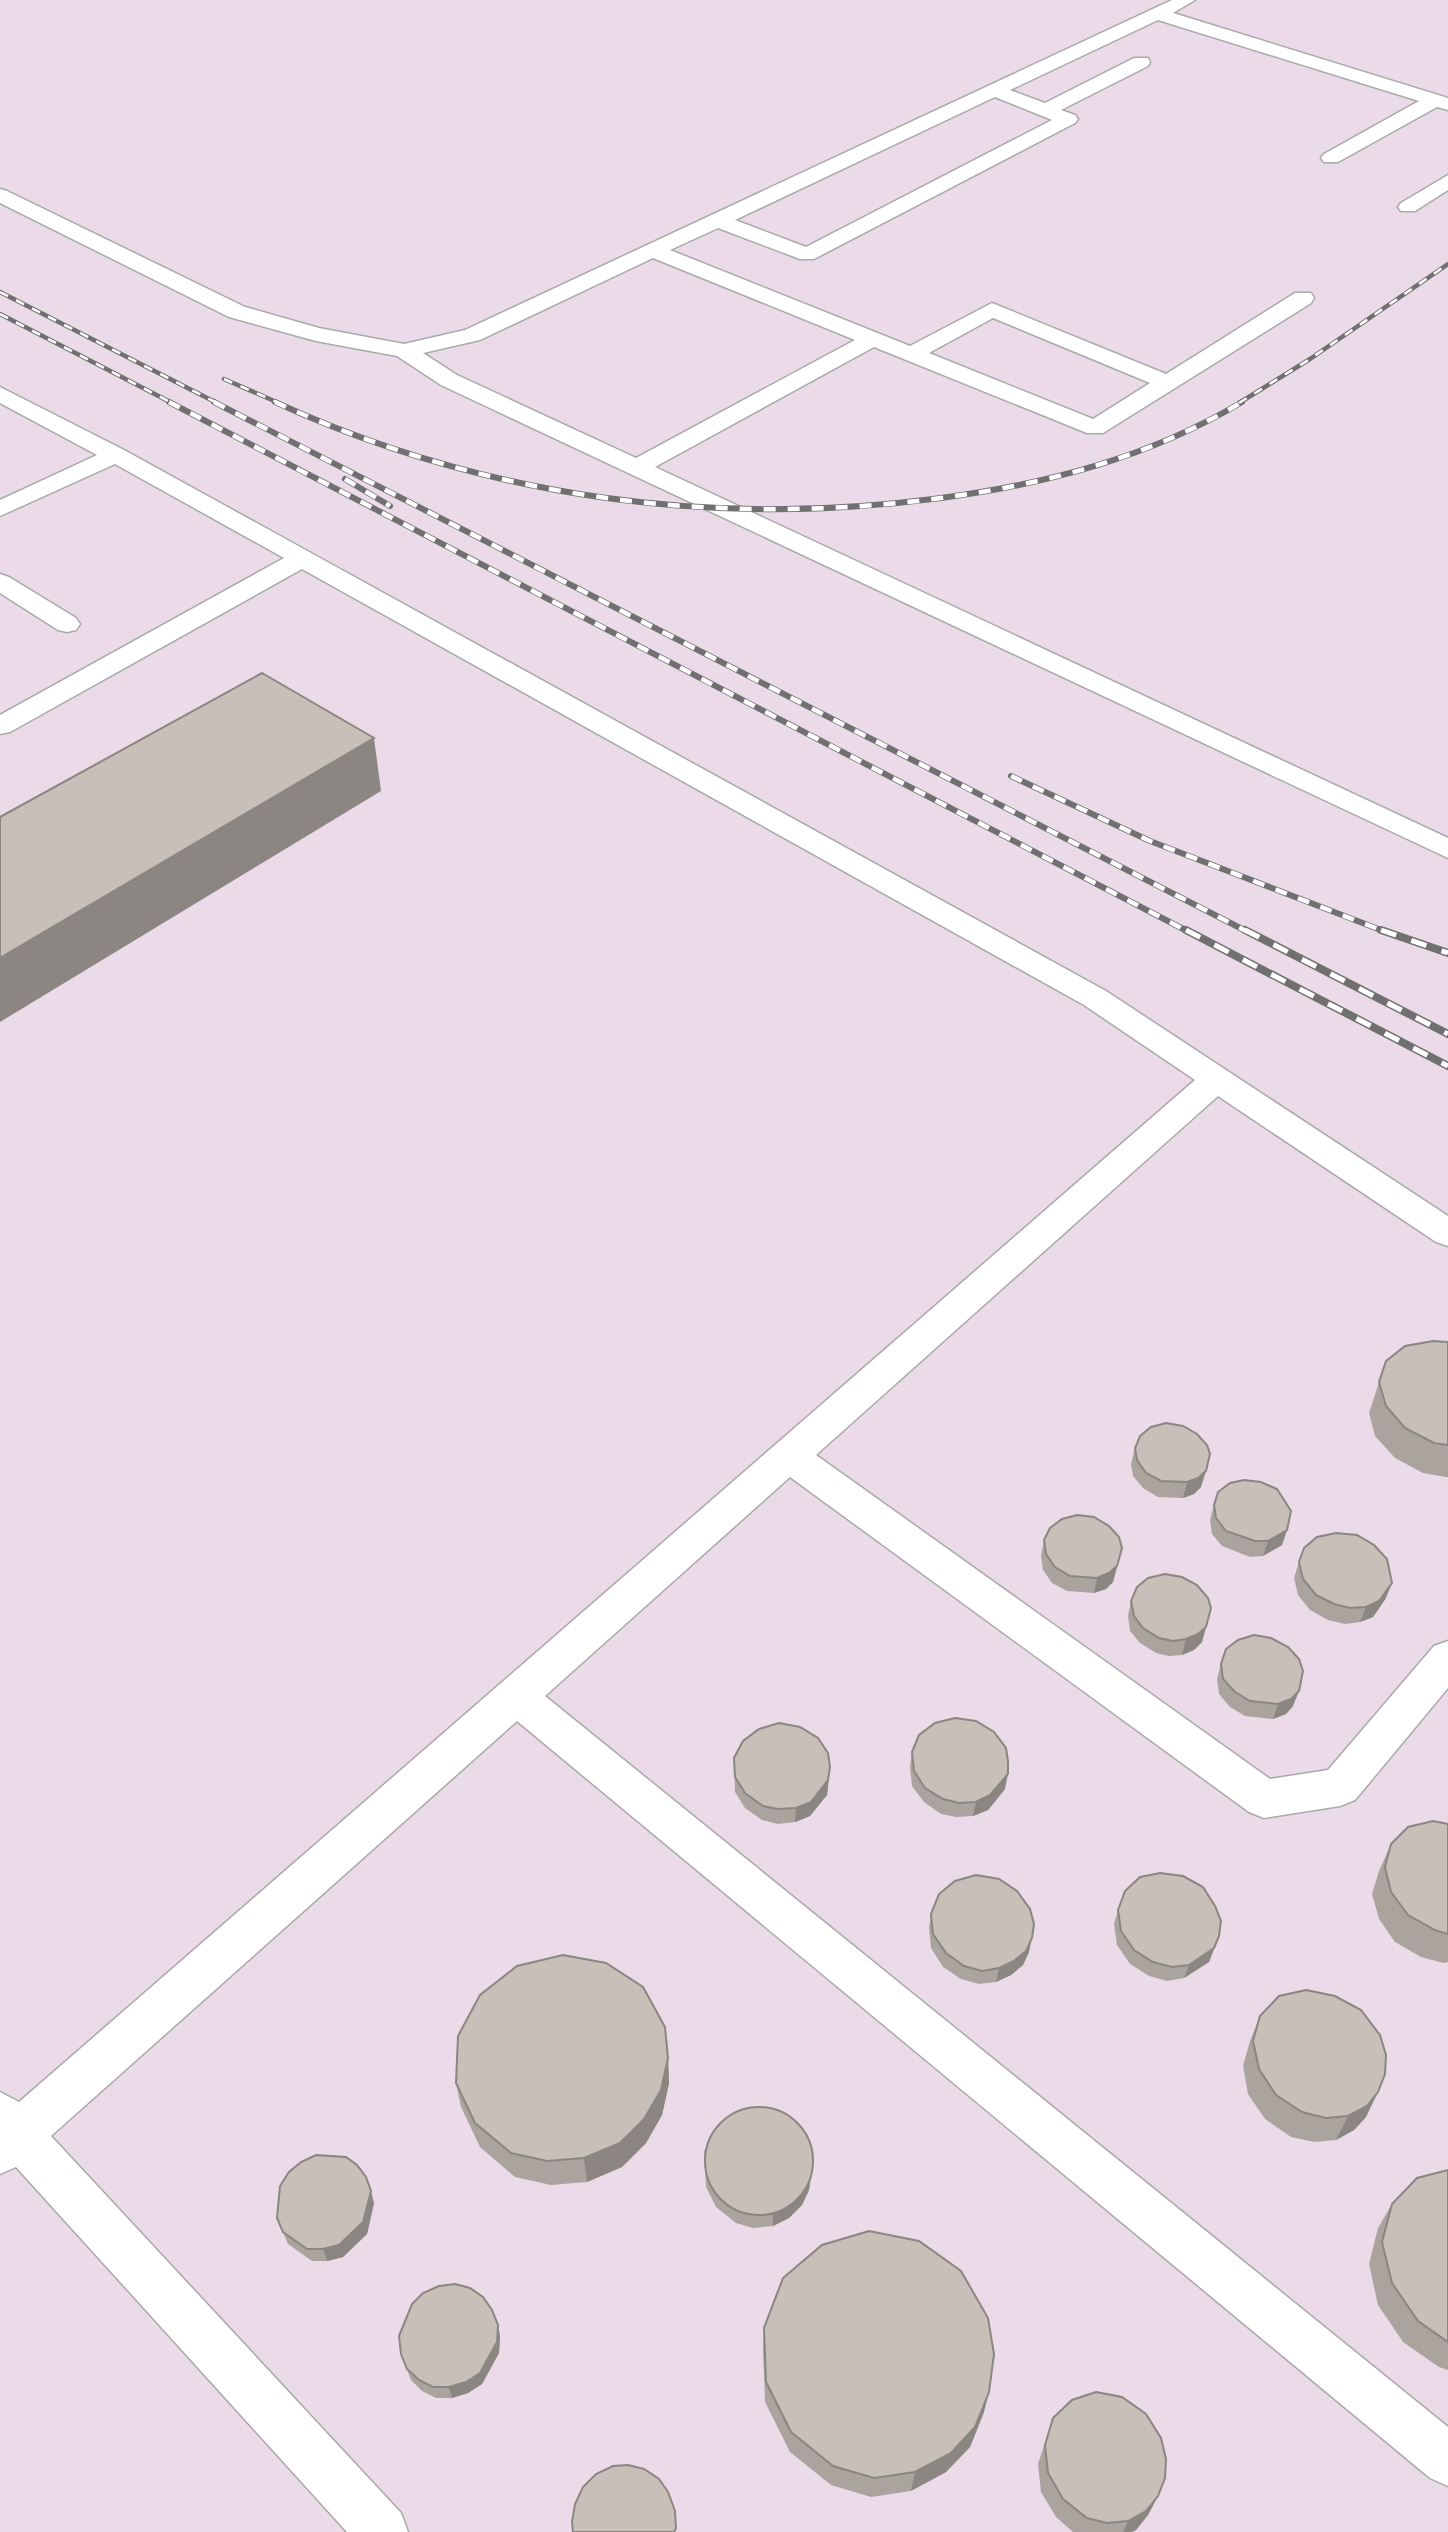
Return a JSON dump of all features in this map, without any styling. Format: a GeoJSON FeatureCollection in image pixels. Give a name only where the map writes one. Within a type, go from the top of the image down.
{"type":"FeatureCollection","features":[{"type":"Feature","properties":{"kind":"lane"},"geometry":{"type":"LineString","coordinates":[[404,351],[472,335],[1186,0]]}},
{"type":"Feature","properties":{"kind":"lane"},"geometry":{"type":"LineString","coordinates":[[1158,14],[1441,102]]}},
{"type":"Feature","properties":{"kind":"lane"},"geometry":{"type":"LineString","coordinates":[[1046,110],[1141,62]]}},
{"type":"Feature","properties":{"kind":"lane"},"geometry":{"type":"LineString","coordinates":[[717,220],[807,255],[1068,119],[994,90]]}},
{"type":"Feature","properties":{"kind":"lane"},"geometry":{"type":"LineString","coordinates":[[1331,158],[1441,102]]}},
{"type":"Feature","properties":{"kind":"lane"},"geometry":{"type":"LineString","coordinates":[[1408,207],[1448,181]]}},
{"type":"Feature","properties":{"kind":"lane"},"geometry":{"type":"LineString","coordinates":[[0,195],[237,312],[316,334],[404,351],[449,380],[1448,849]]}},
{"type":"Feature","properties":{"kind":"lane"},"geometry":{"type":"LineString","coordinates":[[652,250],[1096,428],[1303,298]]}},
{"type":"Feature","properties":{"kind":"lane"},"geometry":{"type":"LineString","coordinates":[[911,354],[992,310],[1169,383]]}},
{"type":"Feature","properties":{"kind":"lane"},"geometry":{"type":"LineString","coordinates":[[636,468],[873,339]]}},
{"type":"Feature","properties":{"kind":"lane"},"geometry":{"type":"LineString","coordinates":[[0,394],[303,558],[1095,998],[1448,1233]]}},
{"type":"Feature","properties":{"kind":"lane"},"geometry":{"type":"LineString","coordinates":[[0,509],[116,455]]}},
{"type":"Feature","properties":{"kind":"lane"},"geometry":{"type":"LineString","coordinates":[[0,726],[303,558]]}},
{"type":"Feature","properties":{"kind":"lane"},"geometry":{"type":"LineString","coordinates":[[0,582],[67,624]]}},
{"type":"Feature","properties":{"kind":"lane"},"geometry":{"type":"LineString","coordinates":[[382,2532],[6,2133],[516,1696],[1217,1079]]}},
{"type":"Feature","properties":{"kind":"lane"},"geometry":{"type":"LineString","coordinates":[[789,1456],[1264,1799],[1339,1787],[1448,1658]]}},
{"type":"Feature","properties":{"kind":"lane"},"geometry":{"type":"LineString","coordinates":[[516,1696],[1448,2460]]}},
{"type":"Feature","properties":{"kind":"shaded area"},"geometry":{"type":"Polygon","coordinates":[[[0,0],[1448,0],[1448,2532],[0,2532],[0,0]]]}},
{"type":"Feature","properties":{"kind":"building"},"geometry":{"type":"Polygon","coordinates":[[[262,673],[374,738],[0,958],[0,817],[262,673]]]}},
{"type":"Feature","properties":{"kind":"building"},"geometry":{"type":"Polygon","coordinates":[[[1433,1341],[1448,1342],[1448,1445],[1434,1443],[1405,1428],[1386,1406],[1379,1382],[1386,1361],[1405,1346],[1433,1341]]]}},
{"type":"Feature","properties":{"kind":"building"},"geometry":{"type":"Polygon","coordinates":[[[1166,1423],[1183,1426],[1197,1434],[1207,1445],[1210,1454],[1206,1471],[1198,1478],[1187,1482],[1161,1481],[1146,1473],[1137,1460],[1135,1448],[1140,1436],[1151,1427],[1166,1423]]]}},
{"type":"Feature","properties":{"kind":"building"},"geometry":{"type":"Polygon","coordinates":[[[1244,1480],[1261,1482],[1277,1489],[1291,1511],[1287,1530],[1268,1541],[1255,1541],[1226,1531],[1216,1518],[1214,1505],[1218,1492],[1230,1483],[1244,1480]]]}},
{"type":"Feature","properties":{"kind":"building"},"geometry":{"type":"Polygon","coordinates":[[[1077,1515],[1094,1517],[1109,1526],[1119,1537],[1122,1548],[1117,1566],[1109,1573],[1097,1578],[1070,1576],[1055,1567],[1046,1554],[1044,1540],[1050,1528],[1062,1519],[1077,1515]]]}},
{"type":"Feature","properties":{"kind":"building"},"geometry":{"type":"Polygon","coordinates":[[[1336,1533],[1357,1535],[1374,1545],[1387,1559],[1392,1583],[1379,1601],[1366,1607],[1350,1608],[1334,1604],[1316,1595],[1303,1579],[1299,1562],[1304,1548],[1317,1537],[1336,1533]]]}},
{"type":"Feature","properties":{"kind":"building"},"geometry":{"type":"Polygon","coordinates":[[[1165,1574],[1182,1577],[1197,1585],[1208,1598],[1211,1608],[1206,1627],[1198,1634],[1173,1641],[1159,1638],[1143,1628],[1134,1616],[1131,1601],[1137,1587],[1148,1578],[1165,1574]]]}},
{"type":"Feature","properties":{"kind":"building"},"geometry":{"type":"Polygon","coordinates":[[[1254,1635],[1271,1638],[1288,1647],[1299,1659],[1303,1671],[1299,1691],[1291,1699],[1278,1704],[1250,1701],[1235,1692],[1223,1679],[1221,1664],[1226,1649],[1238,1640],[1254,1635]]]}},
{"type":"Feature","properties":{"kind":"building"},"geometry":{"type":"Polygon","coordinates":[[[955,1718],[976,1721],[994,1732],[1006,1748],[1008,1774],[990,1795],[976,1802],[959,1803],[943,1799],[925,1788],[914,1771],[912,1752],[919,1735],[935,1723],[955,1718]]]}},
{"type":"Feature","properties":{"kind":"building"},"geometry":{"type":"Polygon","coordinates":[[[779,1723],[800,1727],[818,1738],[828,1753],[828,1780],[811,1802],[796,1808],[763,1806],[745,1793],[735,1777],[734,1758],[743,1741],[759,1729],[779,1723]]]}},
{"type":"Feature","properties":{"kind":"building"},"geometry":{"type":"Polygon","coordinates":[[[1433,1821],[1448,1824],[1448,1934],[1408,1915],[1391,1892],[1385,1867],[1391,1844],[1408,1827],[1433,1821]]]}},
{"type":"Feature","properties":{"kind":"building"},"geometry":{"type":"Polygon","coordinates":[[[1160,1873],[1183,1876],[1203,1887],[1221,1921],[1214,1948],[1189,1965],[1172,1967],[1153,1962],[1134,1950],[1121,1931],[1118,1910],[1125,1891],[1140,1877],[1160,1873]]]}},
{"type":"Feature","properties":{"kind":"building"},"geometry":{"type":"Polygon","coordinates":[[[976,1875],[999,1879],[1017,1891],[1030,1909],[1034,1924],[1026,1951],[999,1968],[982,1971],[964,1966],[946,1953],[933,1934],[931,1914],[939,1894],[955,1881],[976,1875]]]}},
{"type":"Feature","properties":{"kind":"building"},"geometry":{"type":"Polygon","coordinates":[[[563,1955],[606,1963],[643,1987],[665,2027],[668,2058],[661,2090],[644,2119],[620,2143],[584,2158],[547,2161],[511,2153],[475,2123],[456,2083],[458,2036],[480,1995],[517,1966],[563,1955]]]}},
{"type":"Feature","properties":{"kind":"building"},"geometry":{"type":"Polygon","coordinates":[[[1306,1990],[1335,1996],[1361,2010],[1380,2035],[1386,2055],[1385,2074],[1378,2092],[1367,2106],[1348,2116],[1326,2118],[1302,2112],[1276,2095],[1259,2069],[1253,2041],[1260,2016],[1279,1996],[1306,1990]]]}},
{"type":"Feature","properties":{"kind":"building"},"geometry":{"type":"Polygon","coordinates":[[[759,2107],[780,2111],[797,2123],[809,2140],[813,2161],[809,2182],[797,2199],[780,2211],[759,2215],[738,2211],[721,2199],[709,2182],[705,2161],[709,2140],[721,2123],[738,2111],[759,2107]]]}},
{"type":"Feature","properties":{"kind":"building"},"geometry":{"type":"Polygon","coordinates":[[[316,2155],[346,2157],[357,2165],[366,2177],[371,2191],[363,2222],[339,2245],[307,2249],[283,2232],[277,2218],[280,2186],[289,2172],[316,2155]]]}},
{"type":"Feature","properties":{"kind":"building"},"geometry":{"type":"Polygon","coordinates":[[[1448,2170],[1448,2342],[1418,2321],[1392,2283],[1382,2242],[1392,2204],[1417,2178],[1448,2170]]]}},
{"type":"Feature","properties":{"kind":"building"},"geometry":{"type":"Polygon","coordinates":[[[869,2231],[919,2241],[961,2271],[988,2318],[994,2354],[989,2392],[975,2427],[951,2453],[915,2472],[874,2478],[833,2466],[791,2432],[766,2382],[764,2328],[783,2278],[822,2245],[869,2231]]]}},
{"type":"Feature","properties":{"kind":"building"},"geometry":{"type":"Polygon","coordinates":[[[455,2284],[470,2288],[483,2297],[498,2325],[497,2342],[480,2373],[466,2382],[449,2387],[433,2387],[419,2380],[407,2369],[401,2354],[399,2336],[412,2304],[423,2293],[439,2286],[455,2284]]]}},
{"type":"Feature","properties":{"kind":"building"},"geometry":{"type":"Polygon","coordinates":[[[1096,2392],[1122,2397],[1146,2414],[1161,2438],[1166,2459],[1165,2478],[1158,2496],[1146,2511],[1128,2521],[1107,2523],[1087,2518],[1063,2499],[1048,2473],[1045,2445],[1053,2418],[1072,2400],[1096,2392]]]}},
{"type":"Feature","properties":{"kind":"building"},"geometry":{"type":"Polygon","coordinates":[[[628,2465],[644,2469],[659,2479],[668,2492],[675,2511],[674,2532],[573,2532],[575,2504],[583,2487],[596,2474],[613,2466],[628,2465]]]}},
{"type":"Feature","properties":{"kind":"railway"},"geometry":{"type":"LineString","coordinates":[[1239,403],[1310,359],[1448,264]]}},
{"type":"Feature","properties":{"kind":"railway"},"geometry":{"type":"LineString","coordinates":[[0,292],[217,403]]}},
{"type":"Feature","properties":{"kind":"railway"},"geometry":{"type":"LineString","coordinates":[[0,314],[172,403]]}},
{"type":"Feature","properties":{"kind":"railway"},"geometry":{"type":"LineString","coordinates":[[224,379],[279,403]]}},
{"type":"Feature","properties":{"kind":"railway"},"geometry":{"type":"LineString","coordinates":[[169,402],[1189,932]]}},
{"type":"Feature","properties":{"kind":"railway"},"geometry":{"type":"LineString","coordinates":[[214,402],[1248,932]]}},
{"type":"Feature","properties":{"kind":"railway"},"geometry":{"type":"LineString","coordinates":[[275,402],[354,435],[435,462],[518,482],[601,497],[686,506],[771,509],[856,506],[941,498],[1020,485],[1134,453],[1171,438],[1242,402]]}},
{"type":"Feature","properties":{"kind":"railway"},"geometry":{"type":"LineString","coordinates":[[345,479],[390,506]]}},
{"type":"Feature","properties":{"kind":"railway"},"geometry":{"type":"LineString","coordinates":[[1011,776],[1150,841],[1386,932]]}},
{"type":"Feature","properties":{"kind":"railway"},"geometry":{"type":"LineString","coordinates":[[1186,930],[1448,1066]]}},
{"type":"Feature","properties":{"kind":"railway"},"geometry":{"type":"LineString","coordinates":[[1245,930],[1448,1034]]}},
{"type":"Feature","properties":{"kind":"railway"},"geometry":{"type":"LineString","coordinates":[[1381,930],[1448,953]]}}]}
